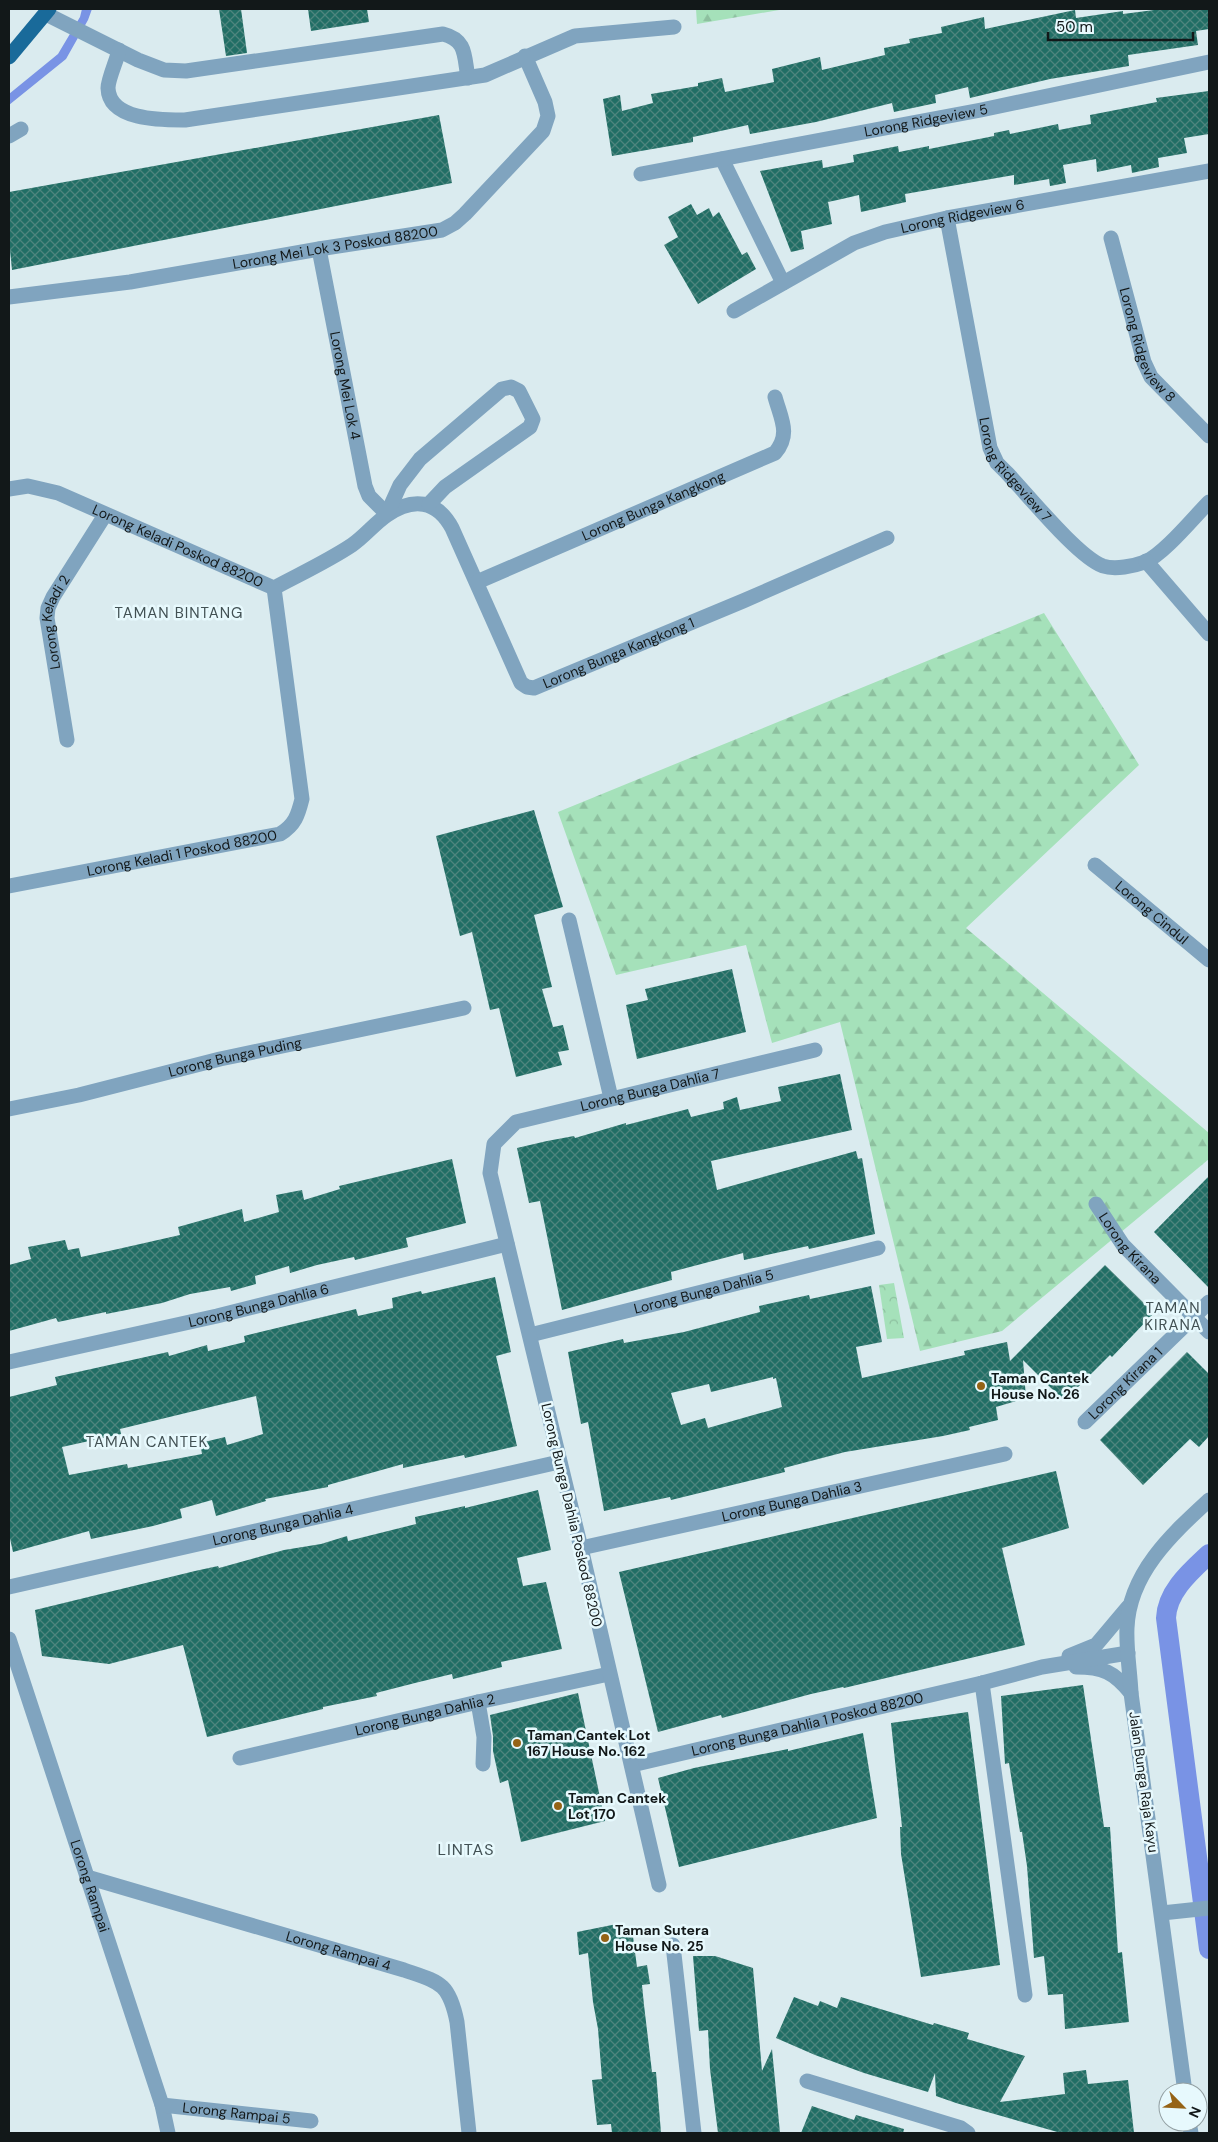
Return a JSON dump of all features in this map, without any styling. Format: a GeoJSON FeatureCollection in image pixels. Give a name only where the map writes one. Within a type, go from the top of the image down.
{"type":"FeatureCollection","features":[{"type":"Feature","properties":{"kind":"main road"},"geometry":{"type":"LineString","coordinates":[[9,57],[47,12]]}},
{"type":"Feature","properties":{"kind":"street"},"geometry":{"type":"LineString","coordinates":[[47,12],[94,38],[164,70],[186,71],[443,34],[455,37],[462,45],[468,78]]}},
{"type":"Feature","properties":{"kind":"street"},"geometry":{"type":"LineString","coordinates":[[120,50],[108,88],[113,103],[125,112],[159,120],[208,118],[485,75],[525,56],[575,36],[674,28]]}},
{"type":"Feature","properties":{"kind":"street","name":"Lorong Mei Lok 3 Poskod 88200"},"geometry":{"type":"LineString","coordinates":[[9,297],[130,282],[442,230],[455,223],[465,214],[543,131],[548,116],[525,56]]}},
{"type":"Feature","properties":{"kind":"street","name":"Lorong Ridgeview 5"},"geometry":{"type":"LineString","coordinates":[[641,174],[981,110],[1209,62]]}},
{"type":"Feature","properties":{"kind":"street"},"geometry":{"type":"LineString","coordinates":[[722,159],[783,284]]}},
{"type":"Feature","properties":{"kind":"street","name":"Lorong Ridgeview 6"},"geometry":{"type":"LineString","coordinates":[[734,311],[854,243],[885,232],[947,218],[1209,171]]}},
{"type":"Feature","properties":{"kind":"street","name":"Lorong Ridgeview 7"},"geometry":{"type":"LineString","coordinates":[[947,218],[990,448],[997,463],[1086,557],[1105,566],[1124,567],[1146,562],[1162,550],[1209,502]]}},
{"type":"Feature","properties":{"kind":"street","name":"Lorong Ridgeview 8"},"geometry":{"type":"LineString","coordinates":[[1111,238],[1144,362],[1151,377],[1209,436]]}},
{"type":"Feature","properties":{"kind":"street","name":"Lorong Mei Lok 4"},"geometry":{"type":"LineString","coordinates":[[319,249],[365,486],[369,496],[388,514]]}},
{"type":"Feature","properties":{"kind":"street"},"geometry":{"type":"LineString","coordinates":[[512,387],[519,391],[533,419],[530,427],[445,487],[429,504],[407,506],[388,514],[400,485],[420,459],[502,389],[512,387]]}},
{"type":"Feature","properties":{"kind":"street","name":"Lorong Bunga Kangkong"},"geometry":{"type":"LineString","coordinates":[[477,582],[774,453],[782,445],[785,434],[775,397]]}},
{"type":"Feature","properties":{"kind":"street","name":"Lorong Keladi Poskod 88200"},"geometry":{"type":"LineString","coordinates":[[9,490],[28,486],[58,493],[274,588],[351,546],[388,514]]}},
{"type":"Feature","properties":{"kind":"street","name":"Lorong Bunga Kangkong 1"},"geometry":{"type":"LineString","coordinates":[[429,504],[446,517],[477,582],[520,683],[534,688],[743,601],[887,538]]}},
{"type":"Feature","properties":{"kind":"street","name":"Lorong Keladi 2"},"geometry":{"type":"LineString","coordinates":[[67,740],[48,608],[105,515]]}},
{"type":"Feature","properties":{"kind":"street"},"geometry":{"type":"LineString","coordinates":[[1146,562],[1209,634]]}},
{"type":"Feature","properties":{"kind":"street","name":"Lorong Keladi 1 Poskod 88200"},"geometry":{"type":"LineString","coordinates":[[9,886],[280,834],[289,828],[296,819],[302,799],[274,588]]}},
{"type":"Feature","properties":{"kind":"street","name":"Lorong Cindul"},"geometry":{"type":"LineString","coordinates":[[1095,865],[1209,960]]}},
{"type":"Feature","properties":{"kind":"street"},"geometry":{"type":"LineString","coordinates":[[569,920],[611,1098]]}},
{"type":"Feature","properties":{"kind":"street","name":"Lorong Bunga Puding"},"geometry":{"type":"LineString","coordinates":[[9,1109],[78,1096],[220,1060],[464,1008]]}},
{"type":"Feature","properties":{"kind":"street","name":"Lorong Bunga Dahlia 7"},"geometry":{"type":"LineString","coordinates":[[494,1144],[516,1122],[815,1050]]}},
{"type":"Feature","properties":{"kind":"street","name":"Lorong Bunga Dahlia Poskod 88200"},"geometry":{"type":"LineString","coordinates":[[494,1144],[490,1173],[581,1548],[659,1885]]}},
{"type":"Feature","properties":{"kind":"street","name":"Lorong Kirana"},"geometry":{"type":"LineString","coordinates":[[1096,1204],[1123,1245],[1209,1332]]}},
{"type":"Feature","properties":{"kind":"street","name":"Lorong Bunga Dahlia 6"},"geometry":{"type":"LineString","coordinates":[[9,1362],[217,1316],[507,1244]]}},
{"type":"Feature","properties":{"kind":"street","name":"Lorong Bunga Dahlia 5"},"geometry":{"type":"LineString","coordinates":[[530,1335],[878,1248]]}},
{"type":"Feature","properties":{"kind":"street","name":"Lorong Kirana 1"},"geometry":{"type":"LineString","coordinates":[[1085,1422],[1209,1302]]}},
{"type":"Feature","properties":{"kind":"street","name":"Lorong Bunga Dahlia 3"},"geometry":{"type":"LineString","coordinates":[[581,1548],[1004,1454]]}},
{"type":"Feature","properties":{"kind":"street","name":"Lorong Bunga Dahlia 4"},"geometry":{"type":"LineString","coordinates":[[9,1587],[559,1462]]}},
{"type":"Feature","properties":{"kind":"street","name":"Jalan Bunga Raja Kayu"},"geometry":{"type":"LineString","coordinates":[[1183,2082],[1132,1693],[1127,1628],[1130,1606],[1149,1563],[1168,1538],[1209,1500]]}},
{"type":"Feature","properties":{"kind":"street"},"geometry":{"type":"LineString","coordinates":[[1042,1667],[1096,1645],[1130,1606]]}},
{"type":"Feature","properties":{"kind":"street","name":"Lorong Rampai"},"geometry":{"type":"LineString","coordinates":[[9,1639],[14,1673],[47,1754],[162,2105],[168,2133]]}},
{"type":"Feature","properties":{"kind":"street"},"geometry":{"type":"LineString","coordinates":[[1042,1667],[1128,1653]]}},
{"type":"Feature","properties":{"kind":"street"},"geometry":{"type":"LineString","coordinates":[[1042,1667],[1090,1667],[1110,1672],[1121,1680],[1132,1693]]}},
{"type":"Feature","properties":{"kind":"street","name":"Lorong Bunga Dahlia 1 Poskod 88200"},"geometry":{"type":"LineString","coordinates":[[632,1765],[982,1683],[1042,1667]]}},
{"type":"Feature","properties":{"kind":"street","name":"Lorong Bunga Dahlia 2"},"geometry":{"type":"LineString","coordinates":[[240,1758],[478,1702],[609,1674]]}},
{"type":"Feature","properties":{"kind":"street"},"geometry":{"type":"LineString","coordinates":[[982,1683],[1025,1995]]}},
{"type":"Feature","properties":{"kind":"street"},"geometry":{"type":"LineString","coordinates":[[478,1702],[484,1738],[483,1764]]}},
{"type":"Feature","properties":{"kind":"street","name":"Lorong Rampai 4"},"geometry":{"type":"LineString","coordinates":[[87,1877],[404,1970],[426,1978],[445,1988],[454,2004],[470,2133]]}},
{"type":"Feature","properties":{"kind":"street"},"geometry":{"type":"LineString","coordinates":[[1162,1913],[1209,1908]]}},
{"type":"Feature","properties":{"kind":"street"},"geometry":{"type":"LineString","coordinates":[[673,1945],[694,2133]]}},
{"type":"Feature","properties":{"kind":"street"},"geometry":{"type":"LineString","coordinates":[[806,2081],[961,2128],[968,2133]]}},
{"type":"Feature","properties":{"kind":"street","name":"Lorong Rampai 5"},"geometry":{"type":"LineString","coordinates":[[162,2105],[311,2121]]}},
{"type":"Feature","properties":{"kind":"green space"},"geometry":{"type":"Polygon","coordinates":[[[696,9],[785,9],[697,24],[696,9]]]}},
{"type":"Feature","properties":{"kind":"green space"},"geometry":{"type":"Polygon","coordinates":[[[1044,613],[1139,765],[966,928],[1209,1133],[1209,1159],[1002,1331],[920,1351],[840,1022],[772,1043],[746,945],[616,975],[558,812],[1044,613]]]}},
{"type":"Feature","properties":{"kind":"green space"},"geometry":{"type":"Polygon","coordinates":[[[894,1283],[904,1338],[887,1339],[879,1285],[894,1283]]]}},
{"type":"Feature","properties":{"kind":"water"},"geometry":{"type":"Polygon","coordinates":[[[82,9],[92,9],[88,20],[66,59],[9,105],[9,94],[58,54],[80,17],[82,9]]]}},
{"type":"Feature","properties":{"kind":"building"},"geometry":{"type":"Polygon","coordinates":[[[219,9],[241,9],[247,53],[226,56],[219,9]]]}},
{"type":"Feature","properties":{"kind":"building"},"geometry":{"type":"Polygon","coordinates":[[[308,9],[367,9],[369,22],[311,31],[308,9]]]}},
{"type":"Feature","properties":{"kind":"building"},"geometry":{"type":"Polygon","coordinates":[[[1162,9],[1209,9],[1209,29],[1196,31],[1198,45],[1128,55],[1129,66],[1050,79],[970,98],[968,87],[935,95],[936,103],[894,112],[892,103],[816,122],[750,134],[748,125],[693,137],[693,142],[612,156],[603,99],[620,95],[622,111],[653,103],[651,94],[698,86],[698,83],[722,78],[725,92],[774,82],[772,69],[820,57],[822,70],[885,55],[884,48],[910,43],[909,39],[942,33],[941,27],[984,17],[985,29],[1075,10],[1076,18],[1123,11],[1123,14],[1162,9]]]}},
{"type":"Feature","properties":{"kind":"building"},"geometry":{"type":"Polygon","coordinates":[[[1209,91],[1209,134],[1184,138],[1187,153],[1158,158],[1159,167],[1132,173],[1131,165],[1097,172],[1096,159],[1063,165],[1066,183],[1050,186],[1049,179],[1014,185],[1014,175],[905,194],[906,202],[861,212],[859,195],[828,202],[832,224],[801,231],[804,249],[791,252],[760,171],[822,160],[823,168],[854,162],[853,155],[898,146],[899,152],[929,146],[929,149],[994,136],[994,133],[1009,130],[1010,134],[1058,124],[1059,130],[1091,124],[1090,115],[1157,102],[1156,98],[1209,91]]]}},
{"type":"Feature","properties":{"kind":"building"},"geometry":{"type":"Polygon","coordinates":[[[439,115],[452,183],[12,270],[9,240],[9,192],[439,115]]]}},
{"type":"Feature","properties":{"kind":"building"},"geometry":{"type":"Polygon","coordinates":[[[691,204],[697,215],[709,208],[713,217],[719,212],[742,255],[747,252],[756,269],[698,304],[664,245],[678,237],[668,217],[691,204]]]}},
{"type":"Feature","properties":{"kind":"building"},"geometry":{"type":"Polygon","coordinates":[[[534,810],[563,907],[534,915],[552,987],[542,989],[553,1027],[563,1025],[569,1050],[558,1052],[562,1065],[516,1077],[499,1008],[490,1010],[472,932],[460,936],[436,836],[534,810]]]}},
{"type":"Feature","properties":{"kind":"building"},"geometry":{"type":"Polygon","coordinates":[[[732,969],[746,1032],[637,1059],[626,1005],[648,1000],[645,989],[732,969]]]}},
{"type":"Feature","properties":{"kind":"building"},"geometry":{"type":"Polygon","coordinates":[[[840,1074],[852,1130],[711,1161],[717,1190],[856,1151],[858,1159],[862,1158],[875,1234],[809,1249],[808,1246],[744,1260],[743,1253],[671,1272],[672,1280],[562,1310],[540,1201],[529,1203],[517,1148],[574,1136],[575,1138],[626,1123],[626,1125],[688,1109],[691,1117],[724,1109],[723,1102],[737,1097],[740,1110],[781,1101],[778,1087],[840,1074]]]}},
{"type":"Feature","properties":{"kind":"building"},"geometry":{"type":"Polygon","coordinates":[[[452,1159],[466,1223],[406,1238],[408,1247],[355,1260],[354,1257],[317,1265],[290,1273],[289,1266],[255,1276],[256,1284],[231,1291],[230,1287],[190,1294],[162,1303],[58,1322],[56,1318],[9,1331],[9,1265],[31,1259],[28,1247],[65,1240],[68,1250],[79,1248],[81,1257],[180,1235],[178,1227],[242,1209],[244,1222],[279,1212],[276,1195],[302,1190],[304,1200],[340,1189],[339,1186],[452,1159]]]}},
{"type":"Feature","properties":{"kind":"building"},"geometry":{"type":"Polygon","coordinates":[[[1209,1176],[1209,1288],[1154,1232],[1209,1176]]]}},
{"type":"Feature","properties":{"kind":"building"},"geometry":{"type":"Polygon","coordinates":[[[1105,1265],[1154,1313],[1112,1357],[1110,1355],[1064,1401],[1023,1360],[1026,1398],[996,1407],[998,1420],[969,1427],[970,1430],[943,1436],[845,1452],[784,1468],[785,1472],[671,1500],[670,1497],[604,1511],[588,1422],[581,1424],[568,1352],[623,1339],[624,1343],[684,1332],[760,1312],[759,1306],[809,1295],[810,1299],[871,1286],[882,1342],[856,1347],[862,1378],[965,1355],[964,1351],[1007,1342],[1010,1361],[1105,1265]],[[773,1377],[711,1392],[709,1384],[671,1393],[681,1425],[705,1418],[708,1428],[782,1407],[776,1378],[773,1379],[773,1377]]]}},
{"type":"Feature","properties":{"kind":"building"},"geometry":{"type":"Polygon","coordinates":[[[495,1277],[511,1352],[496,1356],[517,1446],[465,1458],[464,1455],[403,1468],[403,1464],[328,1485],[328,1487],[265,1499],[266,1501],[216,1516],[212,1500],[180,1509],[182,1518],[153,1526],[91,1539],[89,1531],[13,1552],[9,1534],[9,1397],[57,1385],[55,1377],[168,1352],[169,1356],[207,1345],[208,1351],[245,1342],[244,1336],[356,1309],[358,1316],[393,1308],[392,1298],[421,1291],[422,1294],[495,1277]],[[256,1396],[120,1429],[121,1434],[62,1447],[69,1475],[127,1464],[128,1468],[202,1454],[200,1443],[225,1437],[227,1445],[263,1434],[256,1396]]]}},
{"type":"Feature","properties":{"kind":"building"},"geometry":{"type":"Polygon","coordinates":[[[1187,1352],[1209,1374],[1209,1436],[1199,1447],[1190,1439],[1143,1485],[1100,1440],[1187,1352]]]}},
{"type":"Feature","properties":{"kind":"building"},"geometry":{"type":"Polygon","coordinates":[[[1056,1471],[1069,1528],[1002,1548],[1025,1645],[844,1688],[811,1694],[722,1718],[721,1715],[658,1732],[619,1572],[1056,1471]]]}},
{"type":"Feature","properties":{"kind":"building"},"geometry":{"type":"Polygon","coordinates":[[[538,1490],[551,1550],[517,1558],[523,1586],[546,1582],[562,1649],[501,1662],[502,1667],[453,1679],[452,1674],[376,1693],[377,1696],[323,1707],[323,1709],[207,1737],[183,1645],[109,1664],[42,1656],[35,1610],[195,1571],[218,1566],[219,1568],[284,1550],[321,1544],[347,1536],[348,1541],[416,1524],[415,1517],[465,1506],[465,1508],[538,1490]]]}},
{"type":"Feature","properties":{"kind":"building"},"geometry":{"type":"Polygon","coordinates":[[[1083,1685],[1104,1827],[1110,1827],[1118,1953],[1122,1952],[1129,2022],[1065,2029],[1063,1994],[1048,1995],[1044,1956],[1034,1958],[1027,1866],[1009,1763],[1005,1764],[1001,1696],[1083,1685]]]}},
{"type":"Feature","properties":{"kind":"building"},"geometry":{"type":"Polygon","coordinates":[[[578,1693],[605,1821],[521,1842],[508,1780],[500,1783],[493,1751],[490,1715],[578,1693]]]}},
{"type":"Feature","properties":{"kind":"building"},"geometry":{"type":"Polygon","coordinates":[[[968,1712],[1000,1965],[921,1977],[901,1854],[900,1827],[902,1827],[891,1723],[968,1712]]]}},
{"type":"Feature","properties":{"kind":"building"},"geometry":{"type":"Polygon","coordinates":[[[863,1733],[877,1818],[679,1867],[658,1778],[694,1768],[788,1749],[788,1751],[863,1733]]]}},
{"type":"Feature","properties":{"kind":"building"},"geometry":{"type":"Polygon","coordinates":[[[617,1924],[632,1929],[637,1967],[647,1965],[650,1984],[642,1985],[652,2072],[656,2072],[661,2133],[612,2133],[611,2124],[597,2125],[592,2080],[602,2079],[598,2029],[588,1953],[579,1955],[577,1932],[617,1924]]]}},
{"type":"Feature","properties":{"kind":"building"},"geometry":{"type":"Polygon","coordinates":[[[693,1956],[715,1956],[753,1968],[762,2071],[772,2049],[780,2133],[718,2133],[710,2069],[708,2030],[699,2031],[693,1956]]]}},
{"type":"Feature","properties":{"kind":"building"},"geometry":{"type":"Polygon","coordinates":[[[794,1997],[818,2006],[820,2001],[837,2008],[841,1997],[933,2025],[934,2023],[969,2033],[967,2039],[1025,2056],[1000,2102],[1065,2094],[1063,2073],[1086,2070],[1088,2084],[1128,2080],[1134,2133],[1061,2133],[936,2096],[935,2073],[928,2092],[864,2073],[815,2055],[776,2038],[794,1997]]]}},
{"type":"Feature","properties":{"kind":"building"},"geometry":{"type":"Polygon","coordinates":[[[812,2106],[854,2120],[856,2115],[904,2129],[903,2133],[801,2133],[812,2106]]]}},
{"type":"Feature","properties":{"kind":"waterway"},"geometry":{"type":"LineString","coordinates":[[1209,1554],[1175,1590],[1167,1608],[1166,1618],[1209,1949]]}},
{"type":"Feature","properties":{"kind":"place","name":"Taman Cantek House No. 26"},"geometry":{"type":"Point","coordinates":[981,1386]}},
{"type":"Feature","properties":{"kind":"place","name":"Taman Cantek Lot 167 House No. 162"},"geometry":{"type":"Point","coordinates":[517,1743]}},
{"type":"Feature","properties":{"kind":"place","name":"Taman Cantek Lot 170"},"geometry":{"type":"Point","coordinates":[558,1806]}},
{"type":"Feature","properties":{"kind":"place","name":"Taman Sutera House No. 25"},"geometry":{"type":"Point","coordinates":[605,1938]}},
{"type":"Feature","properties":{"kind":"district","name":"TAMAN BINTANG"},"geometry":{"type":"Point","coordinates":[179,613]}},
{"type":"Feature","properties":{"kind":"district","name":"TAMAN KIRANA"},"geometry":{"type":"Point","coordinates":[1173,1316]}},
{"type":"Feature","properties":{"kind":"district","name":"TAMAN CANTEK"},"geometry":{"type":"Point","coordinates":[147,1442]}},
{"type":"Feature","properties":{"kind":"district","name":"LINTAS"},"geometry":{"type":"Point","coordinates":[466,1849]}}]}
